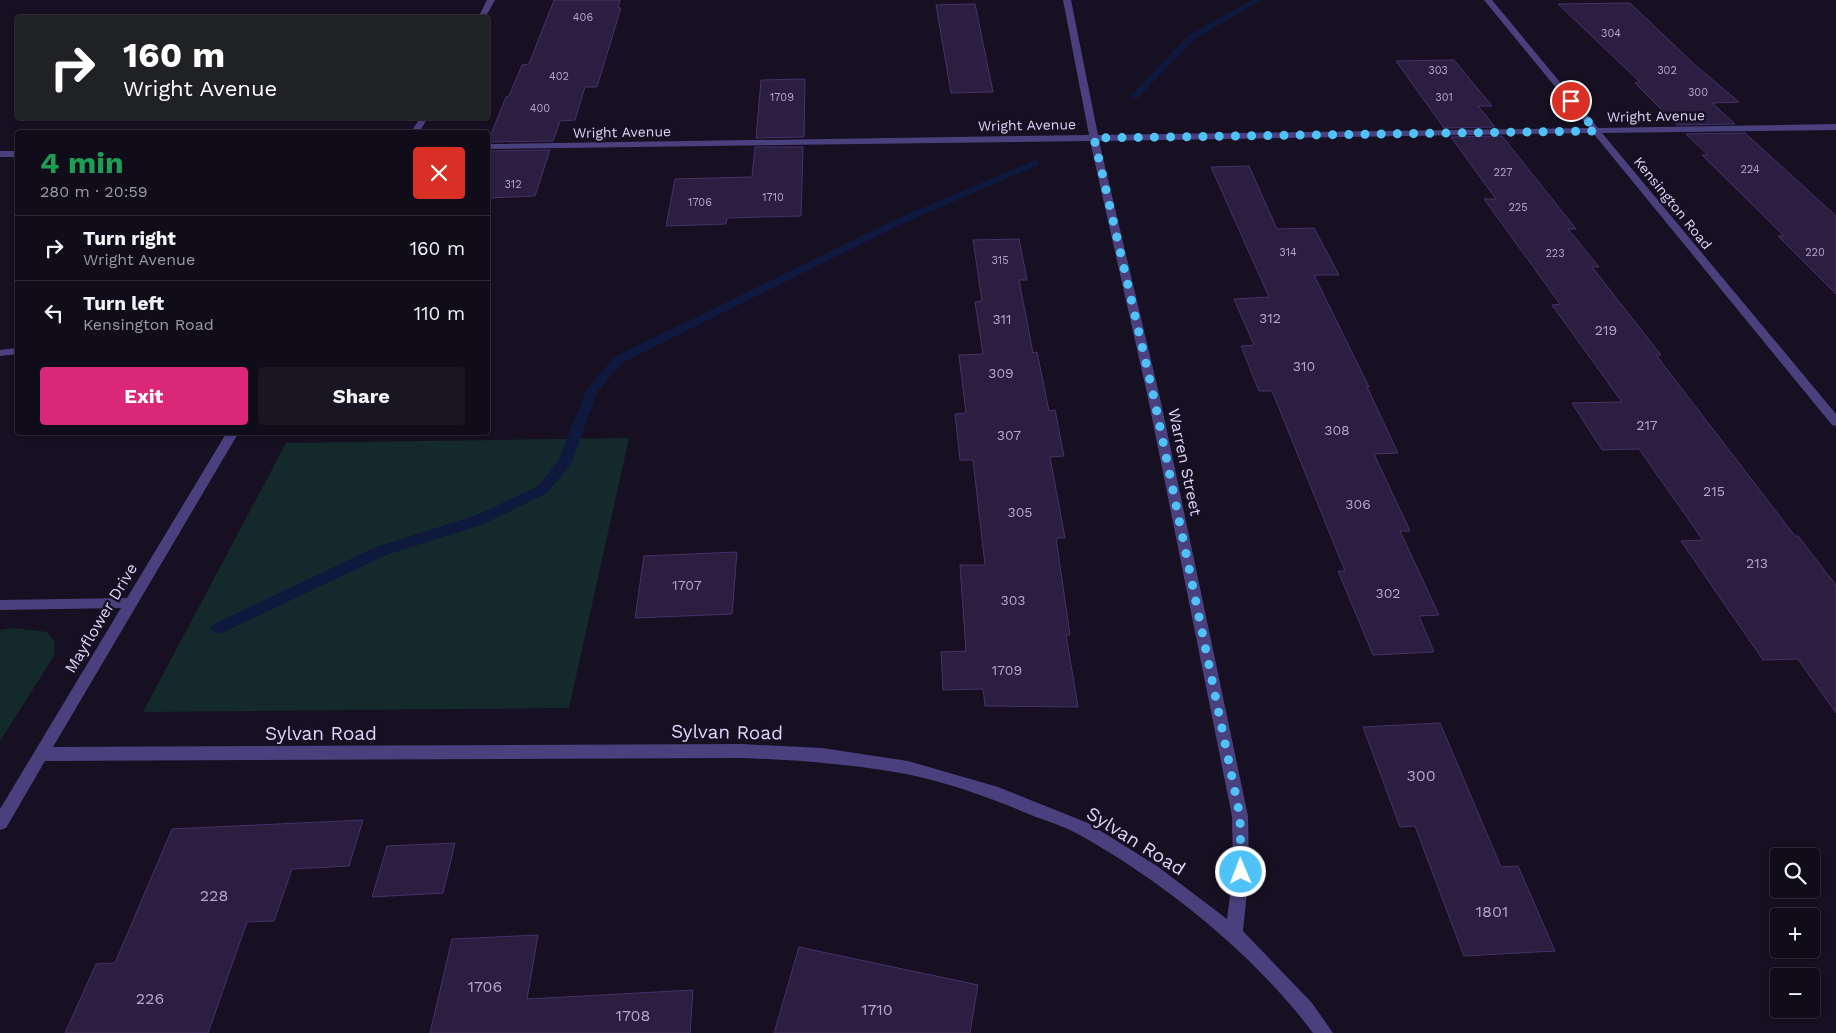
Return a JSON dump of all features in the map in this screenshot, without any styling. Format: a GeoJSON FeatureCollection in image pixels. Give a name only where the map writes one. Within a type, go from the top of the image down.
{"type":"FeatureCollection","features":[{"type":"Feature","properties":{"kind":"street"},"geometry":{"type":"LineString","coordinates":[[483,15],[491,0]]}},
{"type":"Feature","properties":{"kind":"street","name":"Warren Street"},"geometry":{"type":"LineString","coordinates":[[1067,0],[1094,138],[1154,398],[1240,816],[1241,872],[1234,934]]}},
{"type":"Feature","properties":{"kind":"street","name":"Kensington Road"},"geometry":{"type":"LineString","coordinates":[[1488,0],[1836,422]]}},
{"type":"Feature","properties":{"kind":"street","name":"Wright Avenue"},"geometry":{"type":"LineString","coordinates":[[490,147],[1836,127]]}},
{"type":"Feature","properties":{"kind":"street"},"geometry":{"type":"LineString","coordinates":[[0,154],[15,154]]}},
{"type":"Feature","properties":{"kind":"street"},"geometry":{"type":"LineString","coordinates":[[0,353],[15,351]]}},
{"type":"Feature","properties":{"kind":"street","name":"Mayflower Drive"},"geometry":{"type":"LineString","coordinates":[[0,823],[231,435]]}},
{"type":"Feature","properties":{"kind":"street"},"geometry":{"type":"LineString","coordinates":[[0,606],[131,603]]}},
{"type":"Feature","properties":{"kind":"street","name":"Sylvan Road"},"geometry":{"type":"LineString","coordinates":[[40,754],[741,751],[822,755],[917,771],[998,794],[1082,828],[1151,871],[1234,934],[1306,1009],[1324,1033]]}},
{"type":"Feature","properties":{"kind":"green space"},"geometry":{"type":"Polygon","coordinates":[[[629,438],[569,708],[143,712],[286,443],[629,438]]]}},
{"type":"Feature","properties":{"kind":"green space"},"geometry":{"type":"Polygon","coordinates":[[[14,628],[47,632],[55,642],[54,656],[0,741],[0,630],[14,628]]]}},
{"type":"Feature","properties":{"kind":"building"},"geometry":{"type":"Polygon","coordinates":[[[554,0],[620,0],[618,8],[621,8],[597,87],[585,87],[575,120],[560,121],[553,141],[490,142],[490,137],[506,97],[509,96],[522,65],[529,64],[554,0]]]}},
{"type":"Feature","properties":{"kind":"building"},"geometry":{"type":"Polygon","coordinates":[[[1630,3],[1695,65],[1739,102],[1712,103],[1735,124],[1677,125],[1635,83],[1640,82],[1558,4],[1630,3]]]}},
{"type":"Feature","properties":{"kind":"building"},"geometry":{"type":"Polygon","coordinates":[[[975,4],[993,92],[951,93],[936,5],[975,4]]]}},
{"type":"Feature","properties":{"kind":"building"},"geometry":{"type":"Polygon","coordinates":[[[1454,60],[1492,106],[1478,106],[1495,127],[1444,128],[1396,61],[1454,60]]]}},
{"type":"Feature","properties":{"kind":"building"},"geometry":{"type":"Polygon","coordinates":[[[805,79],[804,137],[756,138],[761,80],[805,79]]]}},
{"type":"Feature","properties":{"kind":"building"},"geometry":{"type":"Polygon","coordinates":[[[1745,133],[1836,216],[1836,294],[1778,236],[1784,236],[1702,155],[1708,155],[1686,134],[1745,133]]]}},
{"type":"Feature","properties":{"kind":"building"},"geometry":{"type":"Polygon","coordinates":[[[1502,136],[1576,229],[1568,229],[1599,267],[1592,267],[1661,355],[1656,355],[1795,536],[1798,536],[1836,585],[1836,713],[1798,659],[1763,660],[1681,541],[1703,540],[1639,449],[1602,450],[1572,403],[1622,402],[1552,305],[1560,304],[1484,199],[1496,199],[1451,137],[1502,136]]]}},
{"type":"Feature","properties":{"kind":"building"},"geometry":{"type":"Polygon","coordinates":[[[755,147],[803,147],[801,216],[727,218],[726,224],[666,226],[675,179],[752,177],[755,147]]]}},
{"type":"Feature","properties":{"kind":"building"},"geometry":{"type":"Polygon","coordinates":[[[550,150],[535,196],[490,198],[490,151],[550,150]]]}},
{"type":"Feature","properties":{"kind":"building"},"geometry":{"type":"Polygon","coordinates":[[[1249,166],[1277,229],[1314,228],[1339,275],[1314,275],[1369,387],[1367,387],[1398,453],[1374,454],[1410,531],[1400,531],[1439,615],[1419,616],[1434,652],[1373,655],[1338,571],[1345,571],[1272,391],[1259,391],[1241,346],[1254,345],[1234,299],[1269,297],[1211,167],[1249,166]]]}},
{"type":"Feature","properties":{"kind":"building"},"geometry":{"type":"Polygon","coordinates":[[[1019,239],[1027,280],[1019,280],[1033,353],[1037,352],[1049,411],[1055,410],[1064,456],[1050,457],[1065,538],[1056,538],[1070,635],[1066,635],[1078,707],[985,706],[983,689],[943,690],[941,652],[966,651],[960,565],[985,565],[973,460],[960,460],[955,414],[966,413],[959,355],[983,354],[975,302],[982,301],[973,240],[1019,239]]]}},
{"type":"Feature","properties":{"kind":"building"},"geometry":{"type":"Polygon","coordinates":[[[737,552],[732,614],[635,618],[644,556],[737,552]]]}},
{"type":"Feature","properties":{"kind":"building"},"geometry":{"type":"Polygon","coordinates":[[[1440,723],[1501,867],[1518,866],[1555,951],[1464,956],[1415,826],[1400,827],[1363,727],[1440,723]]]}},
{"type":"Feature","properties":{"kind":"building"},"geometry":{"type":"Polygon","coordinates":[[[363,820],[349,866],[292,869],[274,921],[247,922],[208,1033],[65,1033],[96,964],[115,963],[172,829],[363,820]]]}},
{"type":"Feature","properties":{"kind":"building"},"geometry":{"type":"Polygon","coordinates":[[[455,843],[443,893],[372,897],[387,846],[455,843]]]}},
{"type":"Feature","properties":{"kind":"building"},"geometry":{"type":"Polygon","coordinates":[[[538,935],[527,999],[693,990],[690,1033],[430,1033],[452,939],[538,935]]]}},
{"type":"Feature","properties":{"kind":"building"},"geometry":{"type":"Polygon","coordinates":[[[799,947],[978,985],[970,1033],[774,1033],[799,947]]]}},
{"type":"Feature","properties":{"kind":"waterway"},"geometry":{"type":"LineString","coordinates":[[1135,96],[1192,37],[1258,0]]}},
{"type":"Feature","properties":{"kind":"waterway"},"geometry":{"type":"LineString","coordinates":[[219,628],[381,551],[479,520],[542,490],[564,464],[592,390],[618,360],[898,222],[1035,163]]}},
{"type":"Feature","properties":{"kind":"route"},"geometry":{"type":"LineString","coordinates":[[1241,872],[1240,816],[1154,398],[1094,138],[1596,131],[1571,101]]}}]}
